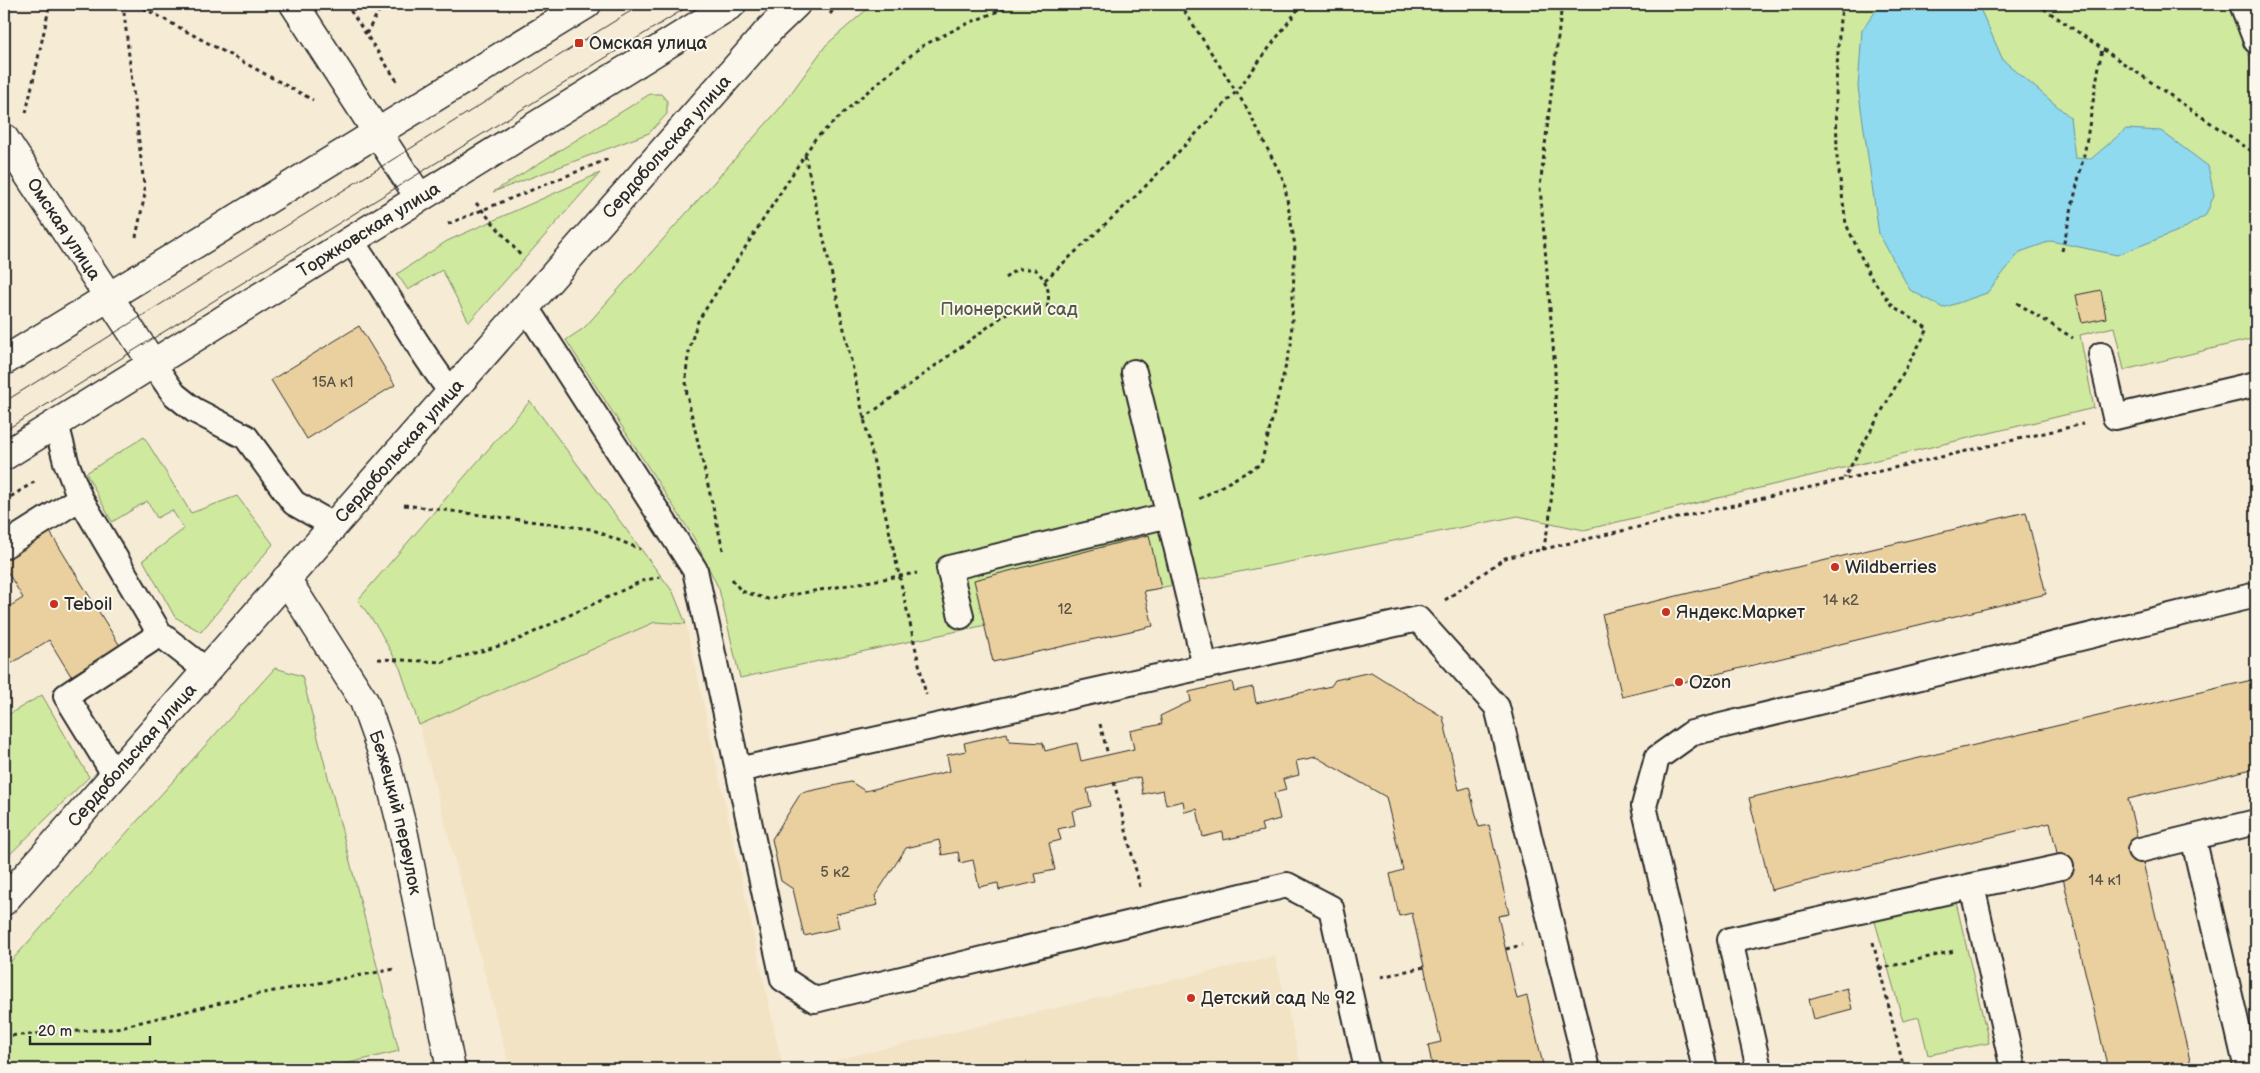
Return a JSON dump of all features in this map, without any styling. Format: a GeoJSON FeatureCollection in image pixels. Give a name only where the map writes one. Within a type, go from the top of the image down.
{"type":"FeatureCollection","features":[{"type":"Feature","properties":{"kind":"street"},"geometry":{"type":"LineString","coordinates":[[294,4],[420,197]]}},
{"type":"Feature","properties":{"kind":"street"},"geometry":{"type":"LineString","coordinates":[[4,361],[587,4]]}},
{"type":"Feature","properties":{"kind":"street","name":"Торжковская улица"},"geometry":{"type":"LineString","coordinates":[[4,456],[732,4]]}},
{"type":"Feature","properties":{"kind":"street","name":"Сердобольская улица"},"geometry":{"type":"LineString","coordinates":[[4,901],[114,774],[452,393],[525,306],[770,29],[796,4]]}},
{"type":"Feature","properties":{"kind":"street","name":"Омская улица"},"geometry":{"type":"LineString","coordinates":[[6,142],[153,364]]}},
{"type":"Feature","properties":{"kind":"street","name":"Бежецкий переулок"},"geometry":{"type":"LineString","coordinates":[[286,579],[364,701],[385,760],[404,836],[451,1069]]}},
{"type":"Feature","properties":{"kind":"lane"},"geometry":{"type":"LineString","coordinates":[[2242,4],[2256,41]]}},
{"type":"Feature","properties":{"kind":"lane"},"geometry":{"type":"LineString","coordinates":[[350,240],[372,270],[428,363],[452,393]]}},
{"type":"Feature","properties":{"kind":"lane"},"geometry":{"type":"LineString","coordinates":[[525,306],[695,570],[783,979],[815,1000],[1287,885],[1331,908],[1367,1069]]}},
{"type":"Feature","properties":{"kind":"lane"},"geometry":{"type":"LineString","coordinates":[[2101,355],[2115,417],[2256,384]]}},
{"type":"Feature","properties":{"kind":"lane"},"geometry":{"type":"LineString","coordinates":[[153,364],[174,394],[194,410],[246,437],[294,503],[333,526]]}},
{"type":"Feature","properties":{"kind":"lane"},"geometry":{"type":"LineString","coordinates":[[1134,372],[1205,666]]}},
{"type":"Feature","properties":{"kind":"lane"},"geometry":{"type":"LineString","coordinates":[[56,423],[66,462],[80,498],[160,634],[206,670]]}},
{"type":"Feature","properties":{"kind":"lane"},"geometry":{"type":"LineString","coordinates":[[4,546],[80,498]]}},
{"type":"Feature","properties":{"kind":"lane"},"geometry":{"type":"LineString","coordinates":[[961,616],[949,568],[1169,516]]}},
{"type":"Feature","properties":{"kind":"lane"},"geometry":{"type":"LineString","coordinates":[[1705,1069],[1644,806],[1657,758],[1692,733],[2256,595]]}},
{"type":"Feature","properties":{"kind":"lane"},"geometry":{"type":"LineString","coordinates":[[738,770],[1418,619],[1497,707],[1586,1069]]}},
{"type":"Feature","properties":{"kind":"lane"},"geometry":{"type":"LineString","coordinates":[[114,774],[66,696],[160,634]]}},
{"type":"Feature","properties":{"kind":"lane"},"geometry":{"type":"LineString","coordinates":[[2140,850],[2256,822]]}},
{"type":"Feature","properties":{"kind":"lane"},"geometry":{"type":"LineString","coordinates":[[2193,837],[2247,1069]]}},
{"type":"Feature","properties":{"kind":"lane"},"geometry":{"type":"LineString","coordinates":[[1759,1069],[1730,940],[2061,867]]}},
{"type":"Feature","properties":{"kind":"lane"},"geometry":{"type":"LineString","coordinates":[[1972,886],[2013,1069]]}},
{"type":"Feature","properties":{"kind":"path"},"geometry":{"type":"LineString","coordinates":[[6,142],[28,109],[50,4]]}},
{"type":"Feature","properties":{"kind":"path"},"geometry":{"type":"LineString","coordinates":[[123,4],[145,194],[136,237]]}},
{"type":"Feature","properties":{"kind":"path"},"geometry":{"type":"LineString","coordinates":[[136,4],[318,102]]}},
{"type":"Feature","properties":{"kind":"path"},"geometry":{"type":"LineString","coordinates":[[346,4],[393,74]]}},
{"type":"Feature","properties":{"kind":"path"},"geometry":{"type":"LineString","coordinates":[[366,34],[383,4]]}},
{"type":"Feature","properties":{"kind":"path"},"geometry":{"type":"LineString","coordinates":[[725,557],[687,395],[685,373],[689,348],[698,321],[816,139],[922,46],[962,26],[1015,4]]}},
{"type":"Feature","properties":{"kind":"path"},"geometry":{"type":"LineString","coordinates":[[1169,516],[1261,464],[1291,345],[1295,246],[1284,181],[1236,92],[1180,4]]}},
{"type":"Feature","properties":{"kind":"path"},"geometry":{"type":"LineString","coordinates":[[1045,280],[1138,194],[1236,92],[1302,4]]}},
{"type":"Feature","properties":{"kind":"path"},"geometry":{"type":"LineString","coordinates":[[1543,550],[1549,523],[1556,449],[1556,369],[1540,187],[1562,4]]}},
{"type":"Feature","properties":{"kind":"path"},"geometry":{"type":"LineString","coordinates":[[1844,4],[1840,18],[1836,84],[1837,157],[1846,224],[1870,276],[1893,306],[1928,329],[1844,478]]}},
{"type":"Feature","properties":{"kind":"path"},"geometry":{"type":"LineString","coordinates":[[2037,4],[2256,154]]}},
{"type":"Feature","properties":{"kind":"path"},"geometry":{"type":"LineString","coordinates":[[2062,251],[2085,150],[2102,48]]}},
{"type":"Feature","properties":{"kind":"path"},"geometry":{"type":"LineString","coordinates":[[805,155],[933,727]]}},
{"type":"Feature","properties":{"kind":"path"},"geometry":{"type":"LineString","coordinates":[[471,196],[481,211],[528,264]]}},
{"type":"Feature","properties":{"kind":"path"},"geometry":{"type":"LineString","coordinates":[[1005,278],[1017,269],[1035,269],[1045,280],[1050,296],[1047,308]]}},
{"type":"Feature","properties":{"kind":"path"},"geometry":{"type":"LineString","coordinates":[[2017,303],[2101,355]]}},
{"type":"Feature","properties":{"kind":"path"},"geometry":{"type":"LineString","coordinates":[[863,419],[1011,310]]}},
{"type":"Feature","properties":{"kind":"path"},"geometry":{"type":"LineString","coordinates":[[1418,619],[1505,558],[1844,478],[2115,417]]}},
{"type":"Feature","properties":{"kind":"path"},"geometry":{"type":"LineString","coordinates":[[404,505],[590,530],[643,550]]}},
{"type":"Feature","properties":{"kind":"path"},"geometry":{"type":"LineString","coordinates":[[730,576],[741,591],[768,599],[949,568]]}},
{"type":"Feature","properties":{"kind":"path"},"geometry":{"type":"LineString","coordinates":[[335,656],[443,662],[513,642],[642,581],[695,570]]}},
{"type":"Feature","properties":{"kind":"path"},"geometry":{"type":"LineString","coordinates":[[1099,722],[1108,755]]}},
{"type":"Feature","properties":{"kind":"path"},"geometry":{"type":"LineString","coordinates":[[1114,782],[1148,919]]}},
{"type":"Feature","properties":{"kind":"path"},"geometry":{"type":"LineString","coordinates":[[1871,935],[1904,1069]]}},
{"type":"Feature","properties":{"kind":"path"},"geometry":{"type":"LineString","coordinates":[[1879,969],[1954,951],[1956,960]]}},
{"type":"Feature","properties":{"kind":"path"},"geometry":{"type":"LineString","coordinates":[[4,1036],[112,1029],[258,994],[428,962]]}},
{"type":"Feature","properties":{"kind":"path"},"geometry":{"type":"LineString","coordinates":[[1348,984],[1424,967]]}},
{"type":"Feature","properties":{"kind":"shaded area"},"geometry":{"type":"Polygon","coordinates":[[[655,622],[686,624],[783,1069],[510,1069],[419,725],[655,622]]]}},
{"type":"Feature","properties":{"kind":"shaded area","name":"Детский сад № 92"},"geometry":{"type":"Polygon","coordinates":[[[1275,956],[1302,1069],[798,1069],[920,1040],[1275,956]]]}},
{"type":"Feature","properties":{"kind":"green space","name":"Пионерский сад"},"geometry":{"type":"Polygon","coordinates":[[[873,4],[2227,4],[2248,50],[2256,87],[2256,338],[2124,370],[2114,327],[2080,335],[2094,408],[1584,530],[1518,516],[1144,591],[740,678],[719,589],[694,538],[566,340],[584,328],[781,107],[826,45],[873,4]]]}},
{"type":"Feature","properties":{"kind":"green space"},"geometry":{"type":"Polygon","coordinates":[[[650,94],[661,94],[667,101],[667,114],[649,133],[493,192],[650,94]]]}},
{"type":"Feature","properties":{"kind":"green space"},"geometry":{"type":"Polygon","coordinates":[[[600,173],[469,322],[442,270],[408,290],[397,274],[447,241],[600,173]]]}},
{"type":"Feature","properties":{"kind":"green space"},"geometry":{"type":"Polygon","coordinates":[[[530,401],[673,592],[686,624],[655,622],[419,725],[400,668],[378,628],[358,600],[530,401]]]}},
{"type":"Feature","properties":{"kind":"green space"},"geometry":{"type":"Polygon","coordinates":[[[144,437],[191,513],[237,496],[273,544],[201,632],[175,617],[143,560],[184,529],[172,510],[157,518],[147,501],[112,522],[86,473],[144,437]]]}},
{"type":"Feature","properties":{"kind":"green space"},"geometry":{"type":"Polygon","coordinates":[[[275,668],[302,676],[399,1051],[324,1069],[4,1069],[4,969],[275,668]]]}},
{"type":"Feature","properties":{"kind":"green space"},"geometry":{"type":"Polygon","coordinates":[[[42,695],[89,777],[4,860],[4,717],[42,695]]]}},
{"type":"Feature","properties":{"kind":"green space"},"geometry":{"type":"Polygon","coordinates":[[[1955,898],[1989,1043],[1928,1055],[1919,1017],[1903,1021],[1874,918],[1955,898]]]}},
{"type":"Feature","properties":{"kind":"water"},"geometry":{"type":"Polygon","coordinates":[[[1881,4],[1978,4],[2003,60],[2070,117],[2075,158],[2091,159],[2126,129],[2161,131],[2208,166],[2214,195],[2206,215],[2183,229],[2117,255],[2051,241],[2020,252],[1987,293],[1943,308],[1910,290],[1879,234],[1858,87],[1862,30],[1881,4]]]}},
{"type":"Feature","properties":{"kind":"building"},"geometry":{"type":"Polygon","coordinates":[[[2101,290],[2106,318],[2082,323],[2076,295],[2101,290]]]}},
{"type":"Feature","properties":{"kind":"building"},"geometry":{"type":"Polygon","coordinates":[[[359,326],[395,385],[307,439],[271,380],[359,326]]]}},
{"type":"Feature","properties":{"kind":"building"},"geometry":{"type":"Polygon","coordinates":[[[2256,458],[2256,491],[2249,459],[2256,458]]]}},
{"type":"Feature","properties":{"kind":"building"},"geometry":{"type":"Polygon","coordinates":[[[2026,512],[2046,594],[1622,697],[1602,614],[2026,512]]]}},
{"type":"Feature","properties":{"kind":"building","name":"Teboil"},"geometry":{"type":"Polygon","coordinates":[[[50,532],[120,646],[71,676],[49,640],[4,668],[4,610],[23,598],[4,566],[4,560],[50,532]]]}},
{"type":"Feature","properties":{"kind":"building"},"geometry":{"type":"Polygon","coordinates":[[[1149,535],[1161,588],[1144,591],[1153,626],[993,662],[974,580],[1149,535]]]}},
{"type":"Feature","properties":{"kind":"building"},"geometry":{"type":"Polygon","coordinates":[[[1371,672],[1443,717],[1459,790],[1469,787],[1479,827],[1489,825],[1509,914],[1498,916],[1517,999],[1527,996],[1544,1069],[1433,1069],[1428,1045],[1441,1042],[1412,913],[1399,916],[1390,874],[1403,870],[1386,797],[1316,757],[1296,761],[1299,775],[1283,779],[1286,790],[1274,793],[1280,819],[1261,824],[1263,831],[1224,840],[1223,832],[1203,837],[1197,809],[1185,812],[1183,801],[1166,805],[1163,790],[1143,794],[1140,777],[1087,789],[1091,806],[1072,811],[1075,825],[1058,829],[1061,840],[1049,843],[1055,870],[1035,874],[1037,882],[999,890],[998,883],[979,887],[973,860],[960,863],[958,852],[942,855],[939,840],[906,848],[875,896],[878,905],[836,914],[839,928],[804,936],[793,889],[781,881],[772,839],[801,793],[851,782],[865,791],[950,771],[947,755],[966,751],[964,743],[1007,733],[1009,741],[1043,743],[1045,751],[1077,743],[1081,761],[1134,749],[1130,731],[1162,724],[1160,716],[1191,701],[1189,692],[1232,682],[1234,691],[1253,687],[1256,703],[1331,686],[1335,680],[1371,672]]]}},
{"type":"Feature","properties":{"kind":"building"},"geometry":{"type":"Polygon","coordinates":[[[2256,679],[2256,768],[2128,799],[2192,1069],[2108,1069],[2050,823],[1771,890],[1749,798],[2256,679]]]}},
{"type":"Feature","properties":{"kind":"building"},"geometry":{"type":"Polygon","coordinates":[[[1847,988],[1852,1009],[1814,1019],[1809,999],[1847,988]]]}},
{"type":"Feature","properties":{"kind":"tram line"},"geometry":{"type":"LineString","coordinates":[[4,402],[642,4]]}},
{"type":"Feature","properties":{"kind":"tram line"},"geometry":{"type":"LineString","coordinates":[[4,431],[692,4]]}},
{"type":"Feature","properties":{"kind":"place","name":"Омская улица"},"geometry":{"type":"Point","coordinates":[579,43]}},
{"type":"Feature","properties":{"kind":"place","name":"Wildberries"},"geometry":{"type":"Point","coordinates":[1835,567]}},
{"type":"Feature","properties":{"kind":"place","name":"Teboil"},"geometry":{"type":"Point","coordinates":[54,604]}},
{"type":"Feature","properties":{"kind":"place","name":"Яндекс.Маркет"},"geometry":{"type":"Point","coordinates":[1666,612]}},
{"type":"Feature","properties":{"kind":"place","name":"Ozon"},"geometry":{"type":"Point","coordinates":[1679,682]}},
{"type":"Feature","properties":{"kind":"place","name":"Детский сад № 92"},"geometry":{"type":"Point","coordinates":[1191,998]}}]}
